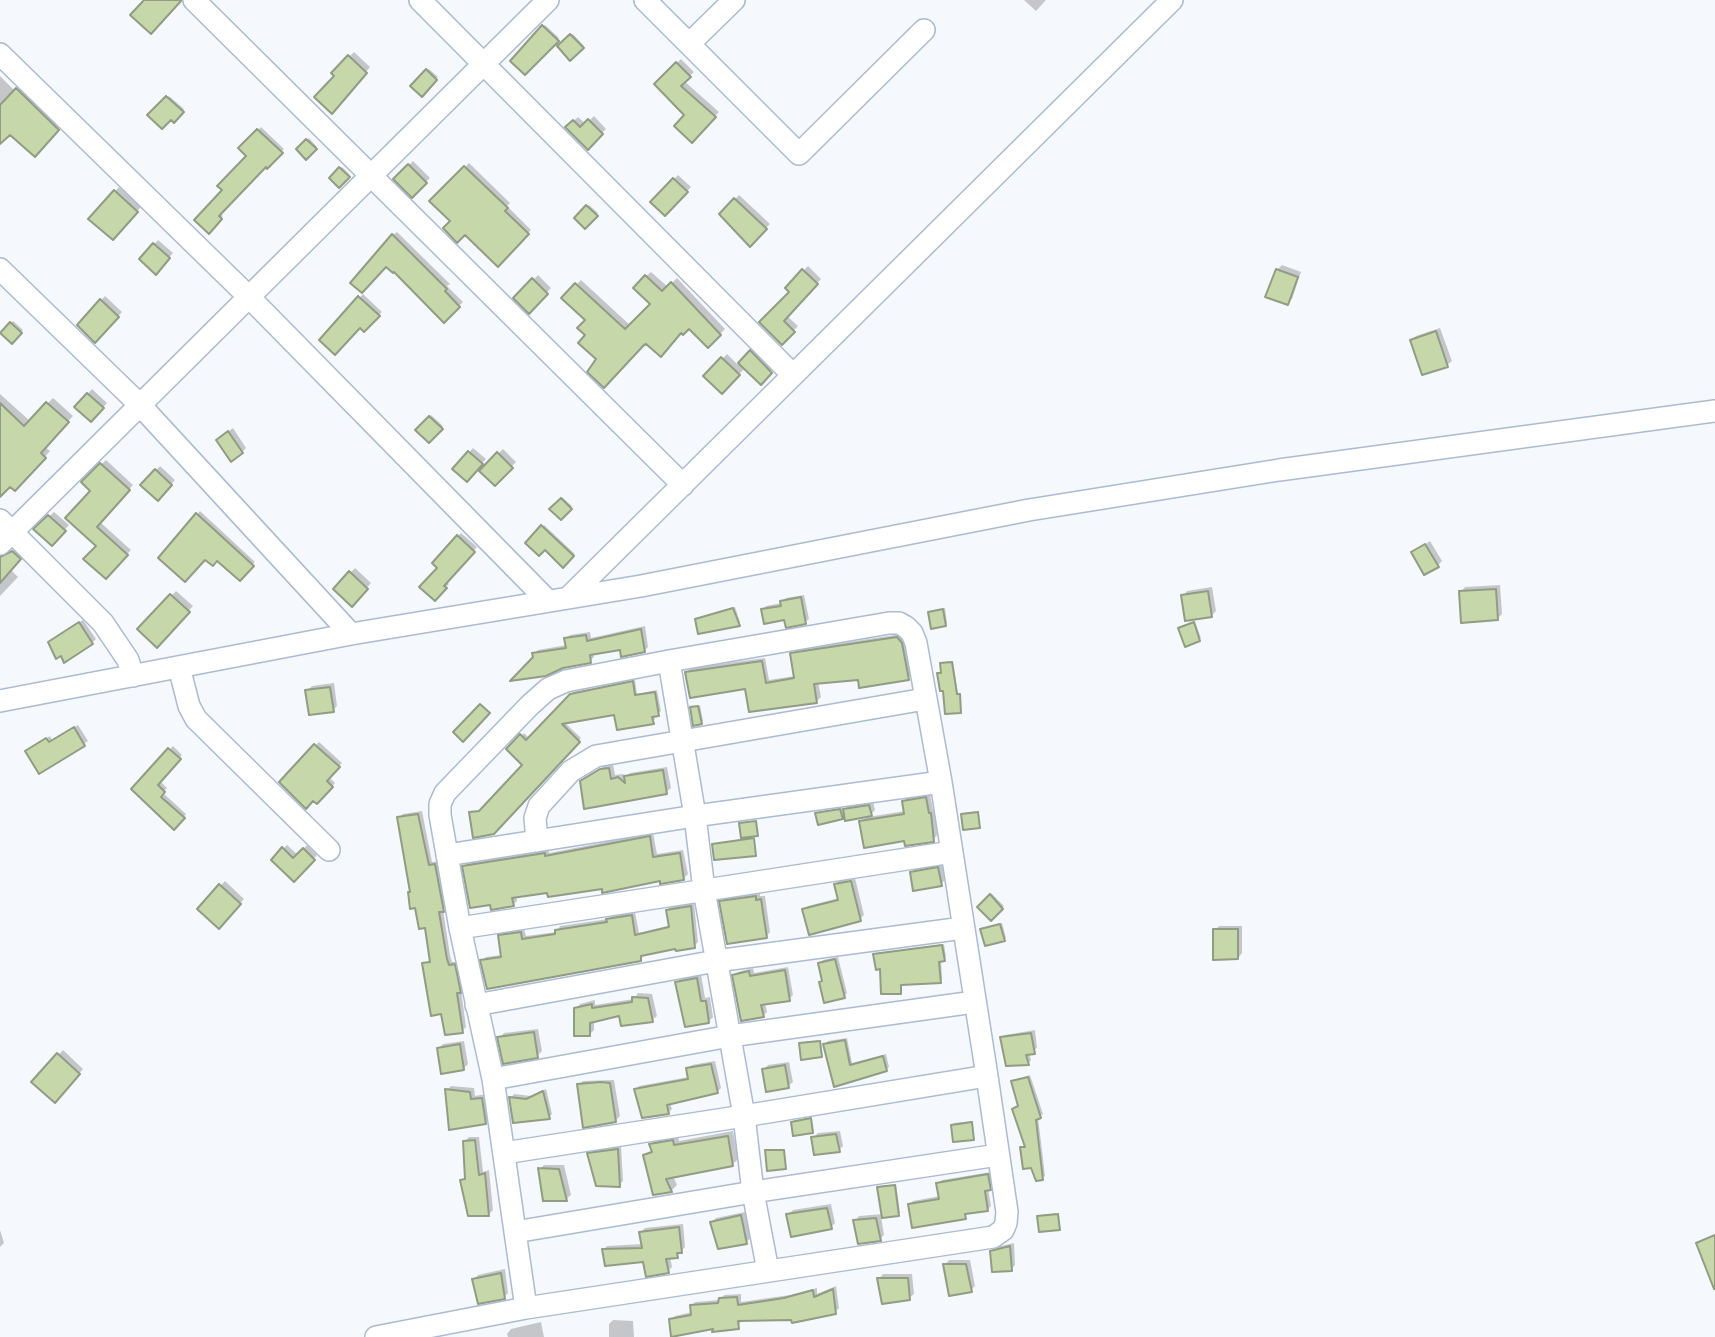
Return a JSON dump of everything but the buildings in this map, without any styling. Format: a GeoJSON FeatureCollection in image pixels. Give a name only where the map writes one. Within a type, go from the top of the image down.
{"type":"FeatureCollection","features":[{"type":"Feature","properties":{"kind":"street"},"geometry":{"type":"LineString","coordinates":[[194,0],[683,485]]}},
{"type":"Feature","properties":{"kind":"street"},"geometry":{"type":"LineString","coordinates":[[420,0],[793,376]]}},
{"type":"Feature","properties":{"kind":"street"},"geometry":{"type":"LineString","coordinates":[[133,676],[128,660],[103,623],[4,532],[140,405],[548,0]]}},
{"type":"Feature","properties":{"kind":"street"},"geometry":{"type":"LineString","coordinates":[[645,0],[799,154],[924,30]]}},
{"type":"Feature","properties":{"kind":"street"},"geometry":{"type":"LineString","coordinates":[[689,44],[734,0]]}},
{"type":"Feature","properties":{"kind":"street"},"geometry":{"type":"LineString","coordinates":[[559,599],[683,485],[1172,0]]}},
{"type":"Feature","properties":{"kind":"street"},"geometry":{"type":"LineString","coordinates":[[0,54],[559,599]]}},
{"type":"Feature","properties":{"kind":"street"},"geometry":{"type":"LineString","coordinates":[[0,268],[140,405],[351,634]]}},
{"type":"Feature","properties":{"kind":"street"},"geometry":{"type":"LineString","coordinates":[[0,701],[351,634],[653,584],[1069,503],[1293,468],[1715,411]]}},
{"type":"Feature","properties":{"kind":"street"},"geometry":{"type":"LineString","coordinates":[[376,1337],[526,1308],[999,1234],[1006,1223],[1007,1212],[941,782],[916,643],[912,633],[899,623],[566,681],[548,689],[539,697],[445,793],[440,804],[440,815],[460,928],[493,1079],[526,1308]]}},
{"type":"Feature","properties":{"kind":"street"},"geometry":{"type":"LineString","coordinates":[[669,661],[695,816],[704,890],[744,1116],[753,1192],[768,1271]]}},
{"type":"Feature","properties":{"kind":"street"},"geometry":{"type":"LineString","coordinates":[[179,667],[196,719],[330,850]]}},
{"type":"Feature","properties":{"kind":"street"},"geometry":{"type":"LineString","coordinates":[[537,841],[535,818],[539,806],[581,763],[596,756],[925,699]]}},
{"type":"Feature","properties":{"kind":"street"},"geometry":{"type":"LineString","coordinates":[[447,855],[695,816],[941,782]]}},
{"type":"Feature","properties":{"kind":"street"},"geometry":{"type":"LineString","coordinates":[[460,928],[951,852]]}},
{"type":"Feature","properties":{"kind":"street"},"geometry":{"type":"LineString","coordinates":[[476,1005],[716,961],[963,928]]}},
{"type":"Feature","properties":{"kind":"street"},"geometry":{"type":"LineString","coordinates":[[493,1079],[730,1036],[974,1002]]}},
{"type":"Feature","properties":{"kind":"street"},"geometry":{"type":"LineString","coordinates":[[504,1153],[987,1076]]}},
{"type":"Feature","properties":{"kind":"street"},"geometry":{"type":"LineString","coordinates":[[515,1232],[998,1155]]}}]}
